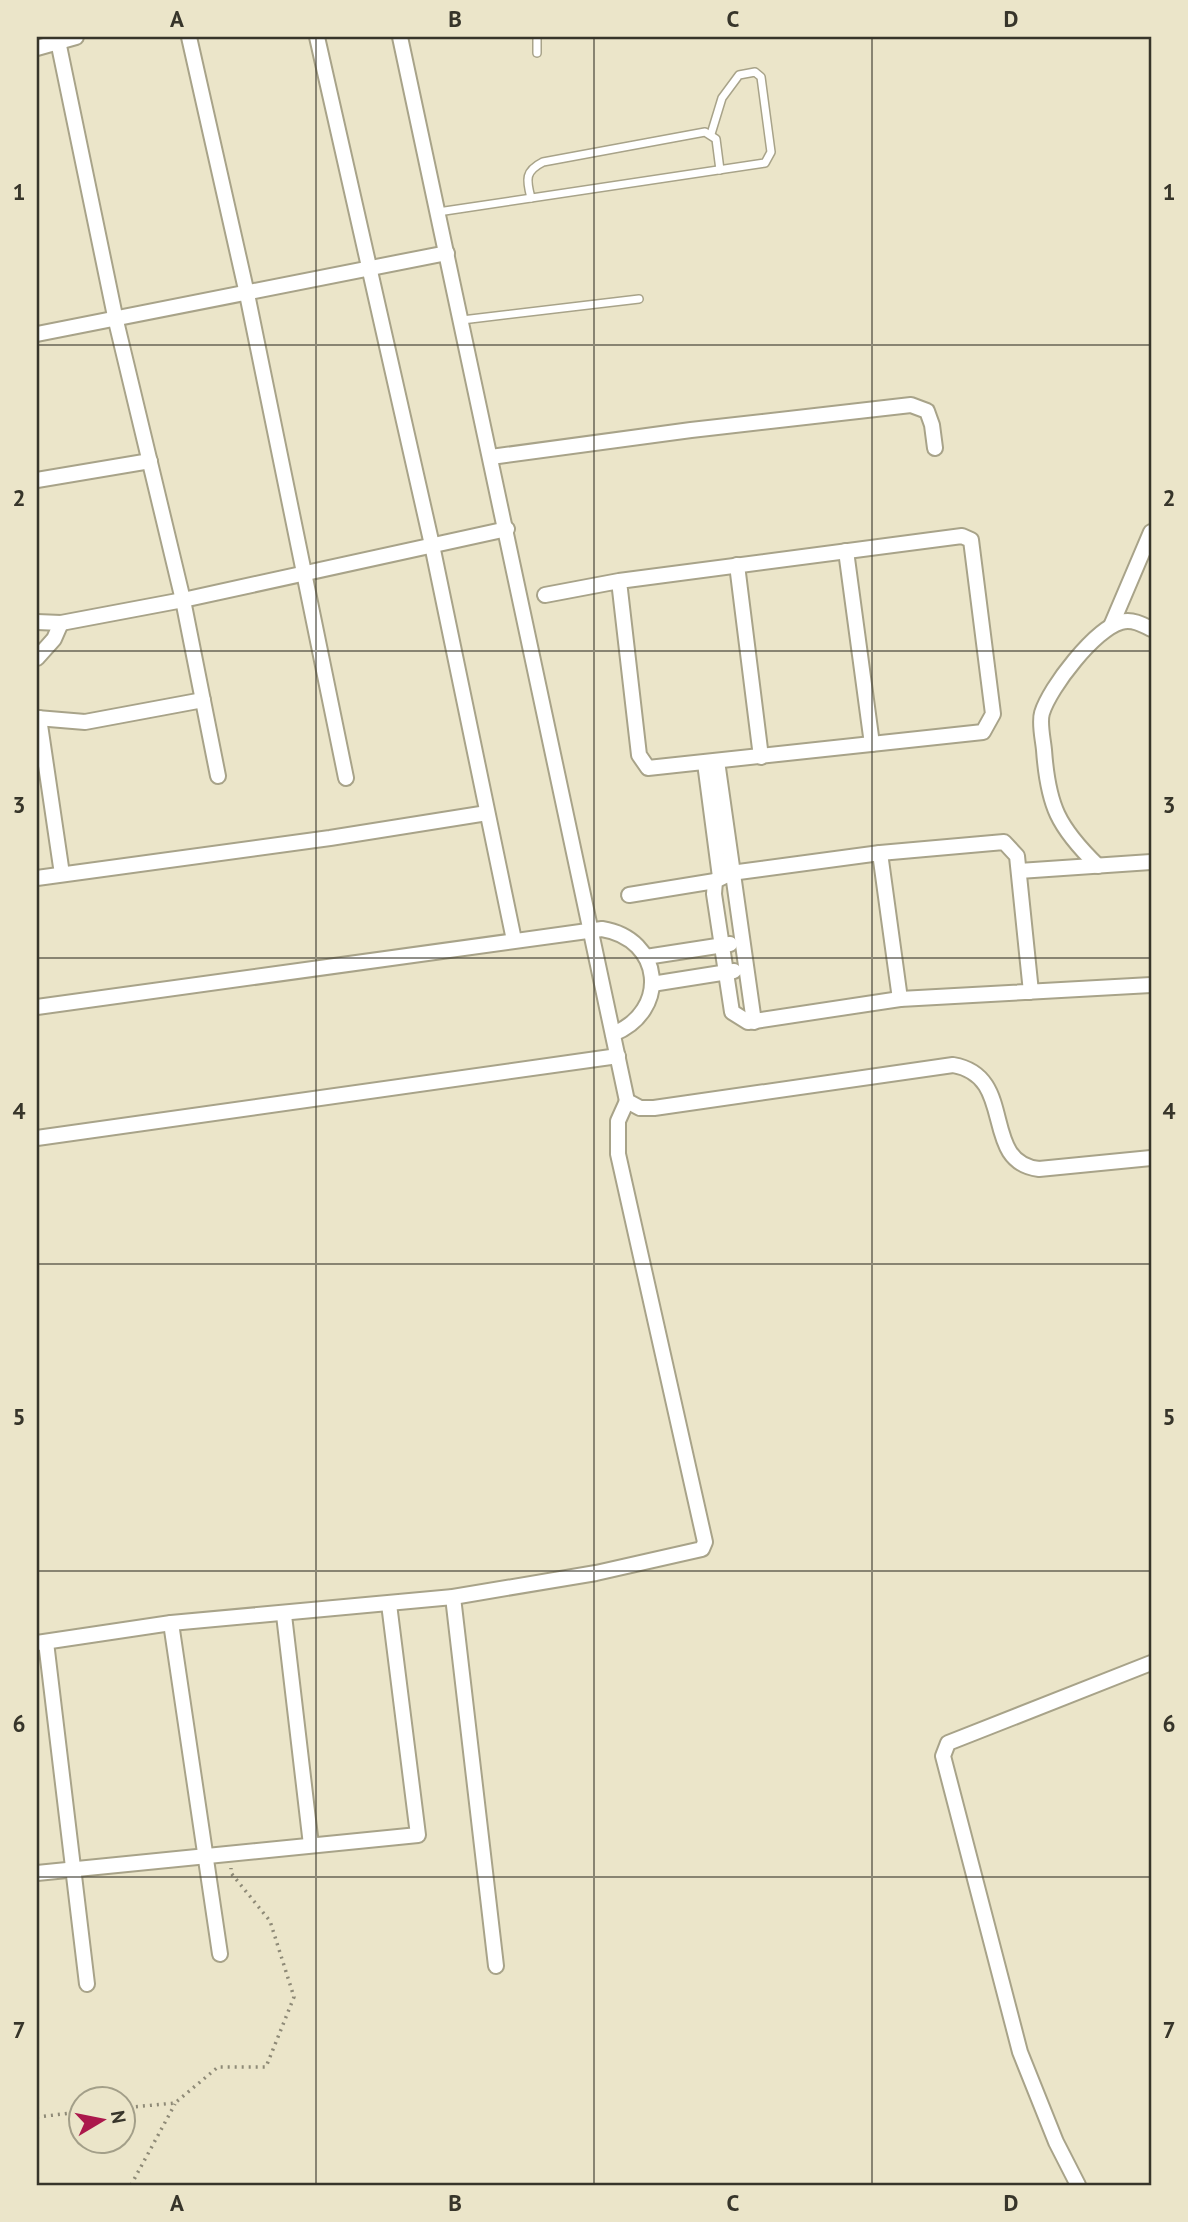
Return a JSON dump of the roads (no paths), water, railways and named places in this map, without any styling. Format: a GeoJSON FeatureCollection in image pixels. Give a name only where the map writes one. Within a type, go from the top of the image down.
{"type":"FeatureCollection","features":[{"type":"Feature","properties":{"kind":"street"},"geometry":{"type":"LineString","coordinates":[[37,48],[76,37]]}},
{"type":"Feature","properties":{"kind":"street"},"geometry":{"type":"LineString","coordinates":[[189,37],[247,294],[346,778]]}},
{"type":"Feature","properties":{"kind":"street"},"geometry":{"type":"LineString","coordinates":[[317,37],[432,545],[513,940]]}},
{"type":"Feature","properties":{"kind":"street"},"geometry":{"type":"LineString","coordinates":[[87,1984],[75,1869],[42,1642],[171,1623],[284,1615],[453,1597],[620,1568],[694,1552],[702,1549],[705,1542],[618,1154],[618,1121],[627,1101],[618,1056],[400,37]]}},
{"type":"Feature","properties":{"kind":"street"},"geometry":{"type":"LineString","coordinates":[[58,41],[116,320],[183,600],[218,776]]}},
{"type":"Feature","properties":{"kind":"street"},"geometry":{"type":"LineString","coordinates":[[37,334],[447,253]]}},
{"type":"Feature","properties":{"kind":"street"},"geometry":{"type":"LineString","coordinates":[[491,457],[691,430],[911,405],[927,411],[935,448]]}},
{"type":"Feature","properties":{"kind":"street"},"geometry":{"type":"LineString","coordinates":[[37,481],[150,461]]}},
{"type":"Feature","properties":{"kind":"street"},"geometry":{"type":"LineString","coordinates":[[37,622],[61,623],[183,600],[507,529]]}},
{"type":"Feature","properties":{"kind":"street"},"geometry":{"type":"LineString","coordinates":[[1111,626],[1151,532]]}},
{"type":"Feature","properties":{"kind":"street"},"geometry":{"type":"LineString","coordinates":[[545,595],[619,581],[962,536],[971,540],[993,714],[983,732],[648,768],[639,755],[619,581]]}},
{"type":"Feature","properties":{"kind":"street"},"geometry":{"type":"LineString","coordinates":[[846,551],[872,744]]}},
{"type":"Feature","properties":{"kind":"street"},"geometry":{"type":"LineString","coordinates":[[737,565],[761,757]]}},
{"type":"Feature","properties":{"kind":"street"},"geometry":{"type":"LineString","coordinates":[[1098,866],[1069,838],[1055,815],[1046,785],[1041,715],[1058,683],[1091,643],[1111,626],[1124,621],[1138,622],[1151,629]]}},
{"type":"Feature","properties":{"kind":"street"},"geometry":{"type":"LineString","coordinates":[[37,658],[54,639],[61,623]]}},
{"type":"Feature","properties":{"kind":"street"},"geometry":{"type":"LineString","coordinates":[[62,874],[38,718],[85,722],[203,700]]}},
{"type":"Feature","properties":{"kind":"street"},"geometry":{"type":"LineString","coordinates":[[711,762],[722,877],[741,942],[754,1022]]}},
{"type":"Feature","properties":{"kind":"street"},"geometry":{"type":"LineString","coordinates":[[37,878],[487,813]]}},
{"type":"Feature","properties":{"kind":"street"},"geometry":{"type":"LineString","coordinates":[[629,895],[722,877],[880,853],[998,841],[1014,849],[1019,871],[1031,992]]}},
{"type":"Feature","properties":{"kind":"street"},"geometry":{"type":"LineString","coordinates":[[880,853],[900,999]]}},
{"type":"Feature","properties":{"kind":"street"},"geometry":{"type":"LineString","coordinates":[[1019,871],[1151,862]]}},
{"type":"Feature","properties":{"kind":"street"},"geometry":{"type":"LineString","coordinates":[[722,877],[714,894],[732,1012],[742,1020],[754,1022],[900,999],[1151,985]]}},
{"type":"Feature","properties":{"kind":"street"},"geometry":{"type":"LineString","coordinates":[[37,1007],[592,929],[623,934],[646,957],[652,984],[644,1012],[631,1026],[613,1034]]}},
{"type":"Feature","properties":{"kind":"street"},"geometry":{"type":"LineString","coordinates":[[646,957],[741,942]]}},
{"type":"Feature","properties":{"kind":"street"},"geometry":{"type":"LineString","coordinates":[[652,984],[746,969]]}},
{"type":"Feature","properties":{"kind":"street"},"geometry":{"type":"LineString","coordinates":[[37,1138],[618,1056]]}},
{"type":"Feature","properties":{"kind":"street"},"geometry":{"type":"LineString","coordinates":[[627,1101],[640,1108],[654,1108],[953,1065],[971,1070],[984,1081],[1007,1149],[1023,1165],[1039,1169],[1151,1158]]}},
{"type":"Feature","properties":{"kind":"street"},"geometry":{"type":"LineString","coordinates":[[453,1597],[496,1966]]}},
{"type":"Feature","properties":{"kind":"street"},"geometry":{"type":"LineString","coordinates":[[37,1872],[418,1835],[389,1604]]}},
{"type":"Feature","properties":{"kind":"street"},"geometry":{"type":"LineString","coordinates":[[284,1615],[311,1845]]}},
{"type":"Feature","properties":{"kind":"street"},"geometry":{"type":"LineString","coordinates":[[171,1623],[220,1954]]}},
{"type":"Feature","properties":{"kind":"street"},"geometry":{"type":"LineString","coordinates":[[1079,2185],[1056,2141],[1020,2052],[943,1756],[948,1743],[1151,1663]]}},
{"type":"Feature","properties":{"kind":"lane"},"geometry":{"type":"LineString","coordinates":[[537,37],[537,53]]}},
{"type":"Feature","properties":{"kind":"lane"},"geometry":{"type":"LineString","coordinates":[[438,212],[765,163],[770,158],[761,77],[755,72],[739,75],[722,98],[711,134]]}},
{"type":"Feature","properties":{"kind":"lane"},"geometry":{"type":"LineString","coordinates":[[530,198],[526,178],[531,168],[543,162],[705,132],[716,139],[720,170]]}},
{"type":"Feature","properties":{"kind":"lane"},"geometry":{"type":"LineString","coordinates":[[462,320],[639,299]]}}]}
